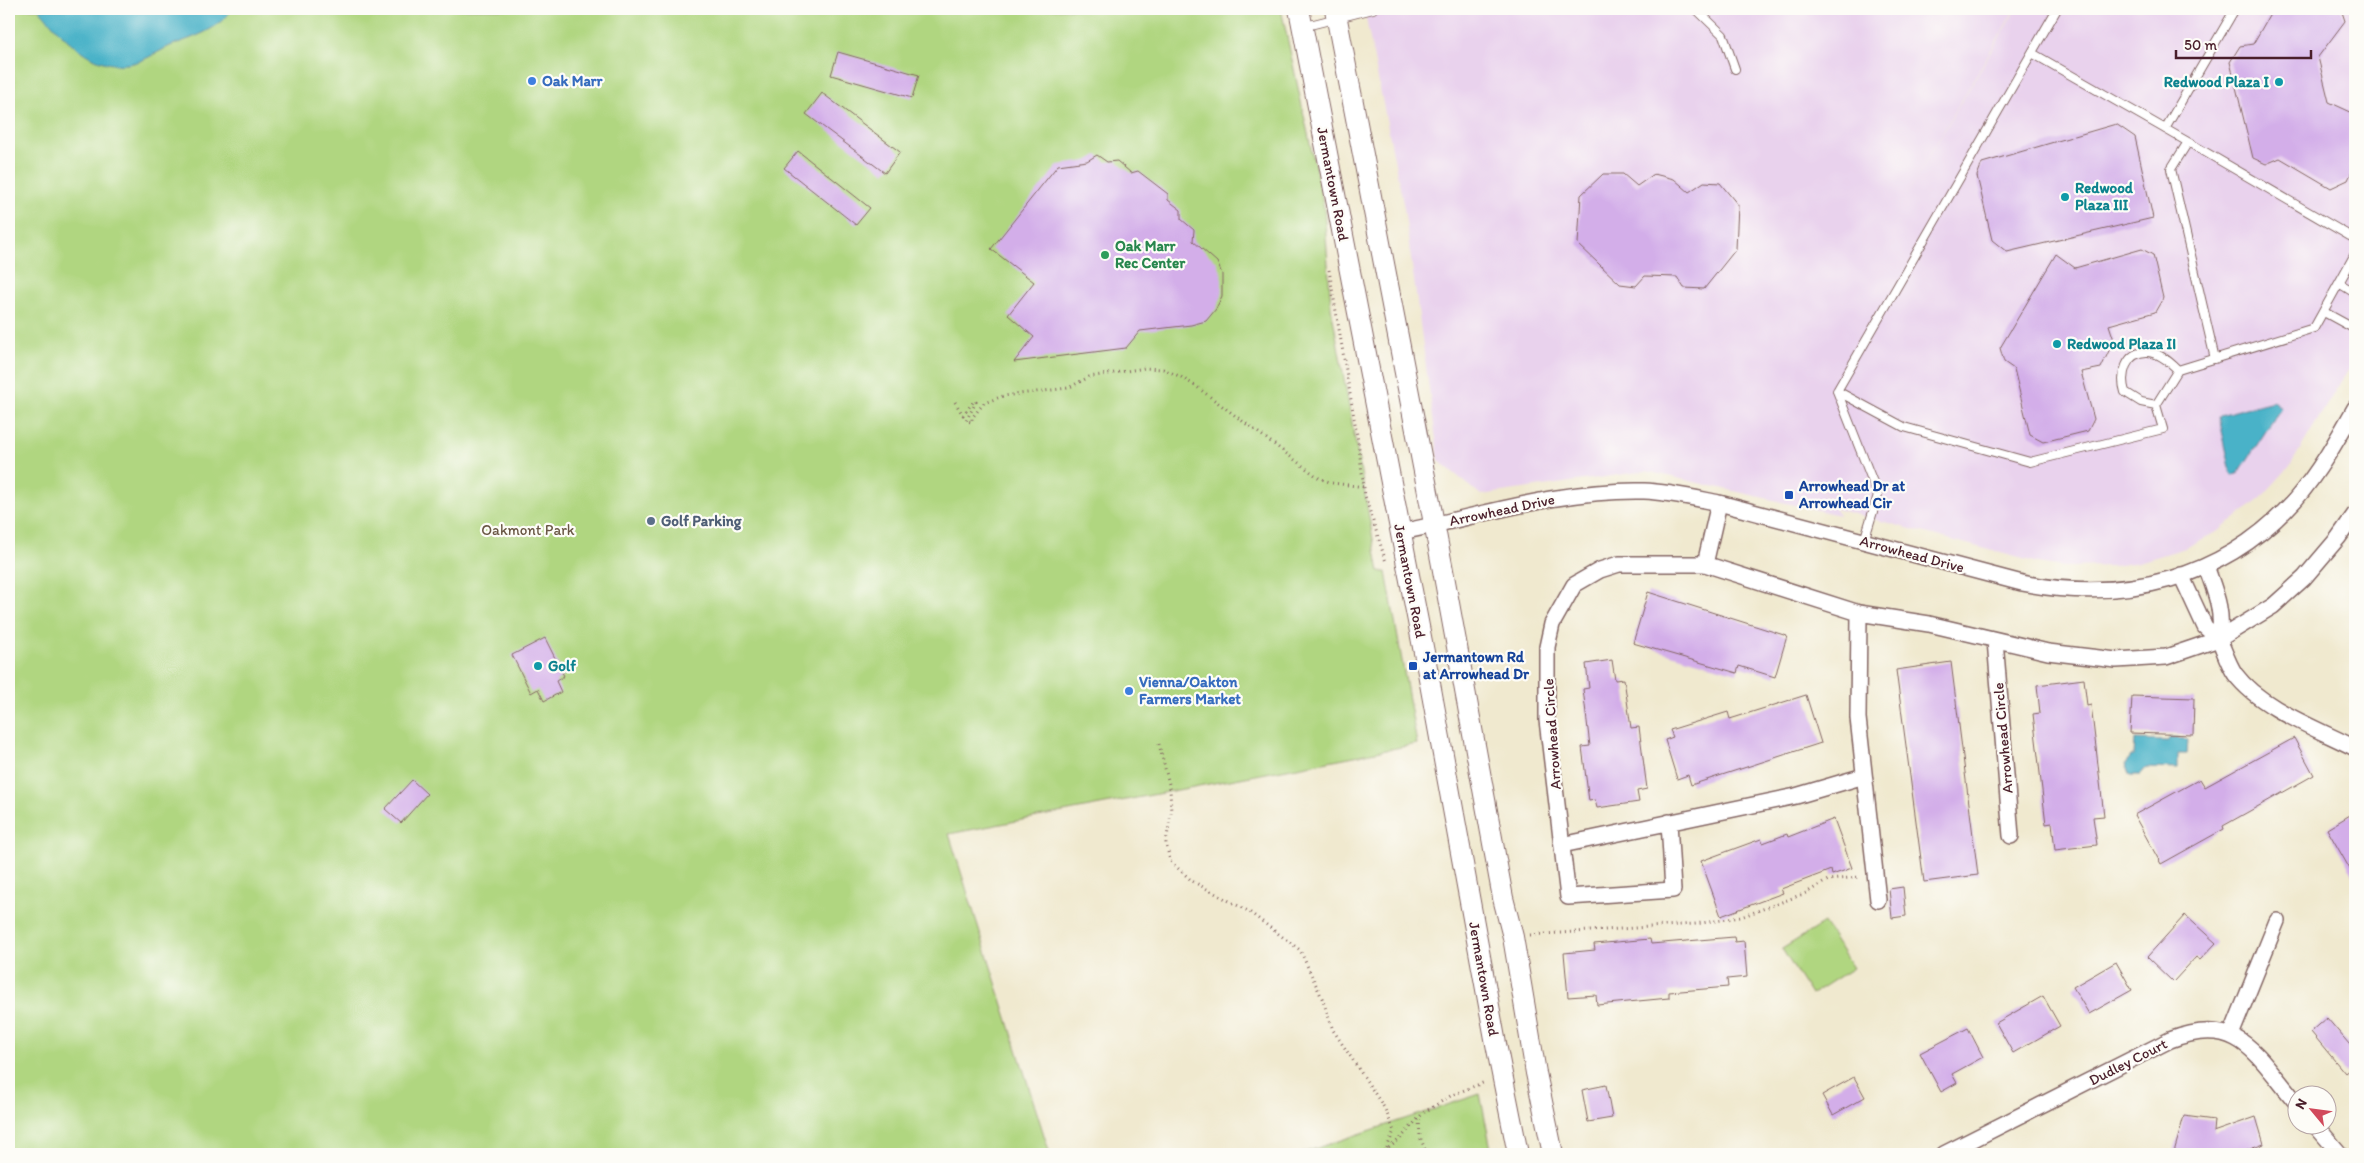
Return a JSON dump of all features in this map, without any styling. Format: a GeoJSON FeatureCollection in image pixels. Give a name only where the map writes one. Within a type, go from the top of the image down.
{"type":"FeatureCollection","features":[{"type":"Feature","properties":{"kind":"main road"},"geometry":{"type":"LineString","coordinates":[[1336,14],[1435,525],[1501,888],[1513,937],[1536,1073],[1553,1154]]}},
{"type":"Feature","properties":{"kind":"main road","name":"Jermantown Road"},"geometry":{"type":"LineString","coordinates":[[1301,18],[1401,532],[1518,1154]]}},
{"type":"Feature","properties":{"kind":"street","name":"Arrowhead Drive"},"geometry":{"type":"LineString","coordinates":[[1401,532],[1565,496],[1609,492],[1673,494],[1719,503],[2022,583],[2051,589],[2086,591],[2124,589],[2159,583],[2206,566],[2233,551],[2265,528],[2295,499],[2321,466],[2355,408]]}},
{"type":"Feature","properties":{"kind":"street"},"geometry":{"type":"LineString","coordinates":[[1705,564],[1719,503]]}},
{"type":"Feature","properties":{"kind":"street","name":"Arrowhead Circle"},"geometry":{"type":"LineString","coordinates":[[1669,822],[1673,890],[1568,897],[1547,720],[1547,647],[1552,624],[1574,585],[1600,570],[1619,564],[1705,564],[1859,613],[1928,624],[2048,652],[2116,660],[2166,657],[2219,639],[2273,606],[2304,578],[2338,538],[2355,514]]}},
{"type":"Feature","properties":{"kind":"street"},"geometry":{"type":"LineString","coordinates":[[2206,566],[2221,609],[2222,623],[2219,639]]}},
{"type":"Feature","properties":{"kind":"street"},"geometry":{"type":"LineString","coordinates":[[2181,576],[2206,627],[2219,639],[2235,674],[2254,692],[2277,708],[2355,748]]}},
{"type":"Feature","properties":{"kind":"street"},"geometry":{"type":"LineString","coordinates":[[1859,613],[1858,718],[1878,900]]}},
{"type":"Feature","properties":{"kind":"street","name":"Arrowhead Circle"},"geometry":{"type":"LineString","coordinates":[[1995,640],[2010,836]]}},
{"type":"Feature","properties":{"kind":"street"},"geometry":{"type":"LineString","coordinates":[[1562,845],[1796,796],[1864,776]]}},
{"type":"Feature","properties":{"kind":"street"},"geometry":{"type":"LineString","coordinates":[[2231,1035],[2277,921]]}},
{"type":"Feature","properties":{"kind":"street","name":"Dudley Court"},"geometry":{"type":"LineString","coordinates":[[1944,1154],[2170,1040],[2190,1032],[2209,1030],[2231,1035],[2247,1044],[2286,1090]]}},
{"type":"Feature","properties":{"kind":"street"},"geometry":{"type":"LineString","coordinates":[[2325,1136],[2340,1154]]}},
{"type":"Feature","properties":{"kind":"lane"},"geometry":{"type":"LineString","coordinates":[[1301,18],[1373,9]]}},
{"type":"Feature","properties":{"kind":"lane"},"geometry":{"type":"LineString","coordinates":[[1696,9],[1723,34],[1735,69]]}},
{"type":"Feature","properties":{"kind":"lane"},"geometry":{"type":"LineString","coordinates":[[1837,391],[2057,9]]}},
{"type":"Feature","properties":{"kind":"lane"},"geometry":{"type":"LineString","coordinates":[[2165,129],[2235,9]]}},
{"type":"Feature","properties":{"kind":"lane"},"geometry":{"type":"LineString","coordinates":[[2032,53],[2355,239]]}},
{"type":"Feature","properties":{"kind":"lane"},"geometry":{"type":"LineString","coordinates":[[2188,142],[2172,169],[2214,359]]}},
{"type":"Feature","properties":{"kind":"lane"},"geometry":{"type":"LineString","coordinates":[[1837,391],[1904,427],[2030,462],[2163,429],[2156,405],[2178,370],[2314,328],[2355,254]]}},
{"type":"Feature","properties":{"kind":"lane"},"geometry":{"type":"LineString","coordinates":[[2339,283],[2355,293]]}},
{"type":"Feature","properties":{"kind":"lane"},"geometry":{"type":"LineString","coordinates":[[2324,312],[2355,329]]}},
{"type":"Feature","properties":{"kind":"lane"},"geometry":{"type":"LineString","coordinates":[[2156,405],[2140,402],[2125,392],[2122,383],[2122,373],[2127,363],[2136,355],[2148,352],[2170,361],[2178,370]]}},
{"type":"Feature","properties":{"kind":"lane"},"geometry":{"type":"LineString","coordinates":[[1837,391],[1878,495],[1864,541]]}},
{"type":"Feature","properties":{"kind":"path"},"geometry":{"type":"LineString","coordinates":[[955,402],[963,416],[974,401],[976,402],[966,421],[972,422],[972,418],[984,403],[1004,396],[1068,388],[1089,377],[1145,368],[1163,369],[1197,387],[1319,478],[1349,486],[1365,487]]}},
{"type":"Feature","properties":{"kind":"path"},"geometry":{"type":"LineString","coordinates":[[1365,496],[1380,550],[1389,568]]}},
{"type":"Feature","properties":{"kind":"path"},"geometry":{"type":"LineString","coordinates":[[1159,744],[1170,788],[1171,812],[1166,843],[1170,861],[1192,881],[1248,911],[1300,950],[1322,998],[1333,1030],[1385,1109],[1394,1131],[1386,1150]]}},
{"type":"Feature","properties":{"kind":"path"},"geometry":{"type":"LineString","coordinates":[[1526,935],[1695,924],[1741,917],[1806,893],[1828,880],[1875,876]]}},
{"type":"Feature","properties":{"kind":"path"},"geometry":{"type":"LineString","coordinates":[[1381,1154],[1400,1139],[1418,1118],[1452,1095],[1486,1082],[1503,1078]]}},
{"type":"Feature","properties":{"kind":"path"},"geometry":{"type":"LineString","coordinates":[[1418,1118],[1420,1137],[1427,1154]]}},
{"type":"Feature","properties":{"kind":"shaded area"},"geometry":{"type":"Polygon","coordinates":[[[1364,9],[2015,9],[1892,219],[2016,9],[2355,9],[2355,358],[2290,466],[2259,500],[2220,530],[2185,548],[2139,562],[2114,566],[2064,567],[2038,563],[1836,509],[1813,480],[1839,515],[1646,471],[1481,495],[1439,461],[1404,208],[1364,9]]]}},
{"type":"Feature","properties":{"kind":"green space","name":"Oakmont Park"},"geometry":{"type":"Polygon","coordinates":[[[9,9],[1281,9],[1324,208],[1331,307],[1379,572],[1386,572],[1417,744],[949,834],[1050,1154],[9,1154],[9,9]]]}},
{"type":"Feature","properties":{"kind":"green space"},"geometry":{"type":"Polygon","coordinates":[[[1824,923],[1853,968],[1811,995],[1782,949],[1824,923]]]}},
{"type":"Feature","properties":{"kind":"green space"},"geometry":{"type":"Polygon","coordinates":[[[1480,1094],[1492,1154],[1299,1154],[1480,1094]]]}},
{"type":"Feature","properties":{"kind":"water"},"geometry":{"type":"Polygon","coordinates":[[[39,9],[232,9],[222,21],[208,31],[168,47],[140,61],[124,64],[109,63],[95,59],[82,52],[59,32],[39,9]]]}},
{"type":"Feature","properties":{"kind":"water"},"geometry":{"type":"Polygon","coordinates":[[[2273,401],[2281,408],[2238,474],[2233,475],[2220,415],[2273,401]]]}},
{"type":"Feature","properties":{"kind":"water"},"geometry":{"type":"Polygon","coordinates":[[[2169,738],[2188,739],[2187,754],[2178,754],[2178,769],[2146,768],[2140,775],[2130,775],[2125,765],[2130,756],[2134,756],[2135,740],[2168,741],[2169,738]]]}},
{"type":"Feature","properties":{"kind":"building","name":"Redwood Plaza I"},"geometry":{"type":"Polygon","coordinates":[[[2273,9],[2341,9],[2345,21],[2318,57],[2329,102],[2355,114],[2355,165],[2348,180],[2331,188],[2280,158],[2266,164],[2253,158],[2230,62],[2240,46],[2253,44],[2273,9]]]}},
{"type":"Feature","properties":{"kind":"building"},"geometry":{"type":"Polygon","coordinates":[[[838,52],[919,75],[912,98],[831,75],[838,52]]]}},
{"type":"Feature","properties":{"kind":"building"},"geometry":{"type":"Polygon","coordinates":[[[822,93],[900,152],[885,173],[806,114],[822,93]]]}},
{"type":"Feature","properties":{"kind":"building","name":"Redwood Plaza III"},"geometry":{"type":"Polygon","coordinates":[[[2116,124],[2135,137],[2153,218],[2007,252],[1992,240],[1977,176],[1982,163],[2116,124]]]}},
{"type":"Feature","properties":{"kind":"building"},"geometry":{"type":"Polygon","coordinates":[[[798,151],[870,208],[856,225],[784,168],[798,151]]]}},
{"type":"Feature","properties":{"kind":"building","name":"Oak Marr Rec Center"},"geometry":{"type":"Polygon","coordinates":[[[1097,155],[1107,162],[1117,161],[1131,173],[1138,171],[1168,194],[1168,200],[1181,210],[1181,219],[1194,230],[1193,241],[1217,262],[1222,274],[1222,296],[1216,309],[1206,321],[1191,325],[1140,331],[1126,348],[1014,362],[1034,337],[1008,315],[1034,282],[991,249],[1058,165],[1087,161],[1097,155]]]}},
{"type":"Feature","properties":{"kind":"building"},"geometry":{"type":"Polygon","coordinates":[[[1603,174],[1623,174],[1637,186],[1654,174],[1674,179],[1689,192],[1704,182],[1720,183],[1738,205],[1736,249],[1704,289],[1684,288],[1677,277],[1645,276],[1636,286],[1620,284],[1578,244],[1581,195],[1603,174]]]}},
{"type":"Feature","properties":{"kind":"building","name":"Redwood Plaza II"},"geometry":{"type":"Polygon","coordinates":[[[2142,249],[2153,255],[2163,298],[2155,312],[2109,325],[2114,340],[2101,368],[2081,372],[2094,419],[2088,431],[2043,442],[2030,435],[2014,369],[2004,362],[2000,348],[2056,254],[2075,268],[2142,249]]]}},
{"type":"Feature","properties":{"kind":"building"},"geometry":{"type":"Polygon","coordinates":[[[1648,592],[1787,636],[1775,677],[1739,666],[1737,673],[1633,643],[1648,592]]]}},
{"type":"Feature","properties":{"kind":"building","name":"Golf"},"geometry":{"type":"Polygon","coordinates":[[[545,638],[564,676],[556,681],[561,692],[544,701],[538,689],[531,693],[512,655],[545,638]]]}},
{"type":"Feature","properties":{"kind":"building"},"geometry":{"type":"Polygon","coordinates":[[[1612,660],[1615,680],[1624,679],[1631,728],[1639,727],[1647,789],[1637,791],[1639,802],[1597,808],[1595,800],[1589,801],[1582,747],[1590,746],[1583,689],[1589,688],[1586,664],[1612,660]]]}},
{"type":"Feature","properties":{"kind":"building"},"geometry":{"type":"Polygon","coordinates":[[[1951,662],[1978,875],[1924,882],[1896,670],[1951,662]]]}},
{"type":"Feature","properties":{"kind":"building"},"geometry":{"type":"Polygon","coordinates":[[[2084,679],[2087,706],[2091,705],[2104,816],[2093,817],[2097,845],[2055,850],[2052,823],[2046,824],[2033,714],[2040,713],[2037,685],[2084,679]]]}},
{"type":"Feature","properties":{"kind":"building"},"geometry":{"type":"Polygon","coordinates":[[[1806,695],[1821,743],[1691,785],[1688,775],[1677,779],[1665,740],[1673,737],[1670,730],[1728,712],[1730,719],[1806,695]]]}},
{"type":"Feature","properties":{"kind":"building"},"geometry":{"type":"Polygon","coordinates":[[[2132,696],[2194,698],[2193,735],[2130,733],[2132,696]]]}},
{"type":"Feature","properties":{"kind":"building"},"geometry":{"type":"Polygon","coordinates":[[[2294,738],[2314,775],[2223,826],[2224,829],[2161,864],[2134,815],[2200,779],[2205,787],[2294,738]]]}},
{"type":"Feature","properties":{"kind":"building"},"geometry":{"type":"Polygon","coordinates":[[[412,780],[427,794],[401,823],[385,809],[412,780]]]}},
{"type":"Feature","properties":{"kind":"building"},"geometry":{"type":"Polygon","coordinates":[[[2355,812],[2355,878],[2327,829],[2355,812]]]}},
{"type":"Feature","properties":{"kind":"building"},"geometry":{"type":"Polygon","coordinates":[[[1834,819],[1852,868],[1832,875],[1831,870],[1781,889],[1783,893],[1721,916],[1701,861],[1761,839],[1763,843],[1787,834],[1788,837],[1834,819]]]}},
{"type":"Feature","properties":{"kind":"building"},"geometry":{"type":"Polygon","coordinates":[[[1903,887],[1906,916],[1892,918],[1889,889],[1903,887]]]}},
{"type":"Feature","properties":{"kind":"building"},"geometry":{"type":"Polygon","coordinates":[[[2185,915],[2216,943],[2200,960],[2196,957],[2173,982],[2147,957],[2185,915]]]}},
{"type":"Feature","properties":{"kind":"building"},"geometry":{"type":"Polygon","coordinates":[[[1734,937],[1735,942],[1744,941],[1747,977],[1727,979],[1728,987],[1669,992],[1669,998],[1597,1005],[1596,995],[1568,997],[1564,953],[1595,950],[1594,944],[1650,939],[1651,944],[1734,937]]]}},
{"type":"Feature","properties":{"kind":"building"},"geometry":{"type":"Polygon","coordinates":[[[2116,962],[2132,990],[2089,1014],[2073,987],[2116,962]]]}},
{"type":"Feature","properties":{"kind":"building"},"geometry":{"type":"Polygon","coordinates":[[[2043,996],[2060,1026],[2013,1053],[1996,1023],[2043,996]]]}},
{"type":"Feature","properties":{"kind":"building"},"geometry":{"type":"Polygon","coordinates":[[[2327,1018],[2355,1051],[2355,1065],[2345,1073],[2311,1032],[2327,1018]]]}},
{"type":"Feature","properties":{"kind":"building"},"geometry":{"type":"Polygon","coordinates":[[[1968,1028],[1983,1057],[1952,1074],[1957,1083],[1941,1092],[1920,1053],[1968,1028]]]}},
{"type":"Feature","properties":{"kind":"building"},"geometry":{"type":"Polygon","coordinates":[[[1854,1077],[1865,1097],[1833,1115],[1822,1095],[1854,1077]]]}},
{"type":"Feature","properties":{"kind":"building"},"geometry":{"type":"Polygon","coordinates":[[[1606,1085],[1612,1118],[1588,1122],[1582,1090],[1606,1085]]]}},
{"type":"Feature","properties":{"kind":"building"},"geometry":{"type":"Polygon","coordinates":[[[2184,1116],[2214,1120],[2213,1132],[2256,1117],[2264,1144],[2237,1154],[2186,1154],[2174,1152],[2184,1116]]]}},
{"type":"Feature","properties":{"kind":"place","name":"Oak Marr"},"geometry":{"type":"Point","coordinates":[532,81]}},
{"type":"Feature","properties":{"kind":"place","name":"Redwood Plaza I"},"geometry":{"type":"Point","coordinates":[2279,82]}},
{"type":"Feature","properties":{"kind":"place","name":"Redwood Plaza III"},"geometry":{"type":"Point","coordinates":[2065,197]}},
{"type":"Feature","properties":{"kind":"place","name":"Oak Marr Rec Center"},"geometry":{"type":"Point","coordinates":[1105,255]}},
{"type":"Feature","properties":{"kind":"place","name":"Redwood Plaza II"},"geometry":{"type":"Point","coordinates":[2057,344]}},
{"type":"Feature","properties":{"kind":"place","name":"Arrowhead Dr at Arrowhead Cir"},"geometry":{"type":"Point","coordinates":[1789,495]}},
{"type":"Feature","properties":{"kind":"place","name":"Golf Parking"},"geometry":{"type":"Point","coordinates":[651,521]}},
{"type":"Feature","properties":{"kind":"place","name":"Golf"},"geometry":{"type":"Point","coordinates":[538,666]}},
{"type":"Feature","properties":{"kind":"place","name":"Jermantown Rd at Arrowhead Dr"},"geometry":{"type":"Point","coordinates":[1413,666]}},
{"type":"Feature","properties":{"kind":"place","name":"Vienna/Oakton Farmers Market"},"geometry":{"type":"Point","coordinates":[1129,691]}}]}
